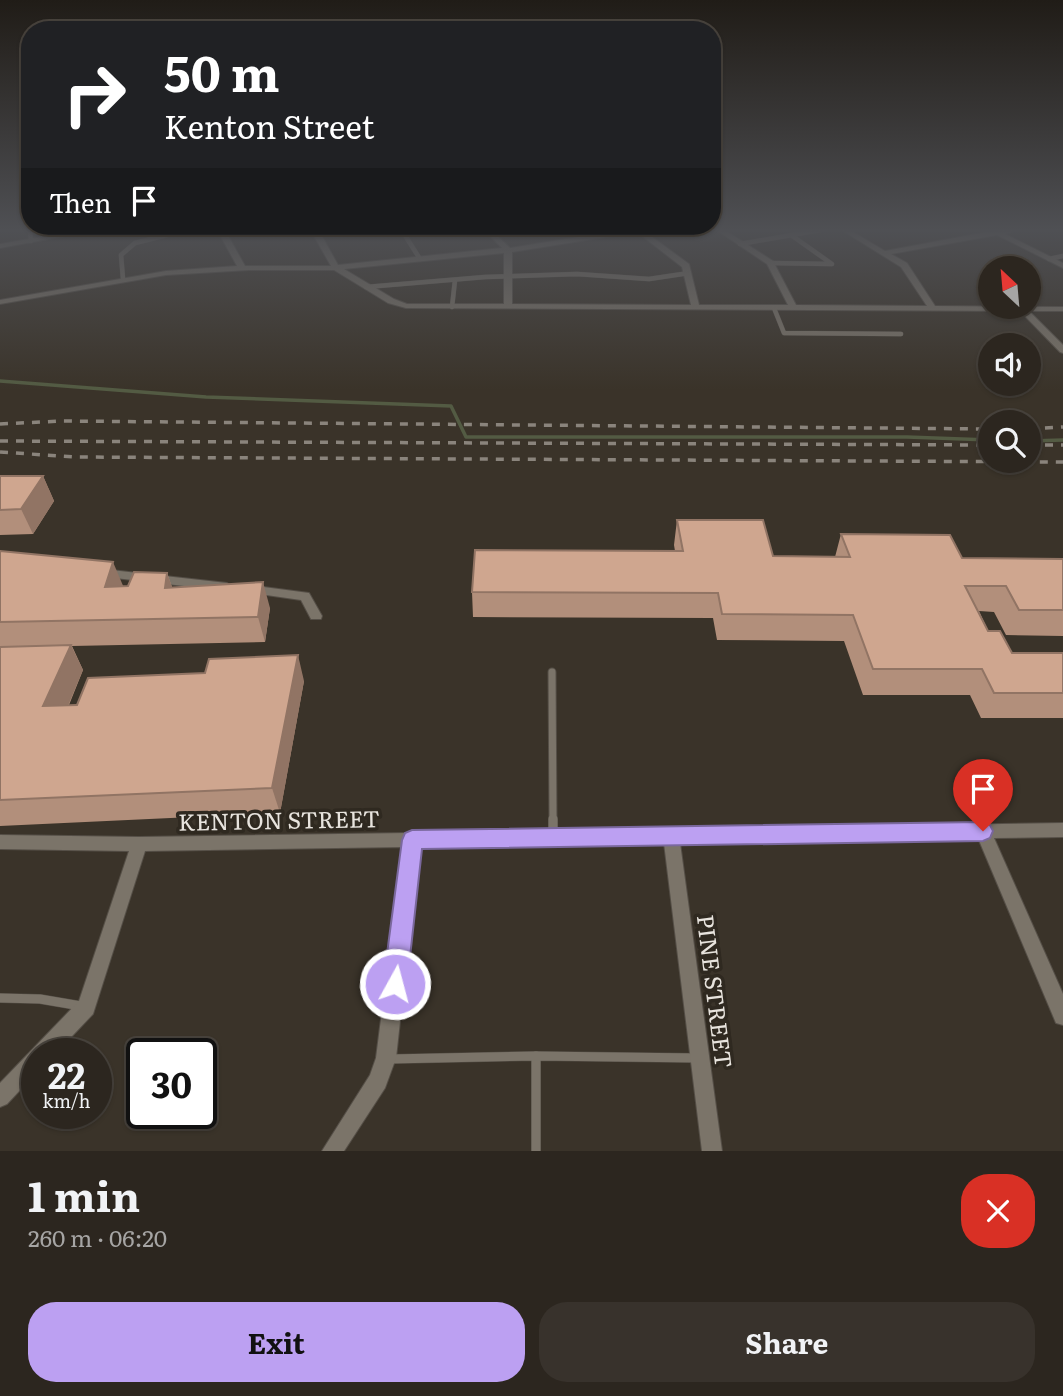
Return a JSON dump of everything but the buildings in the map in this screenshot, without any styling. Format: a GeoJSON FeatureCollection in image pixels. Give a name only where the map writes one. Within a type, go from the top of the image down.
{"type":"FeatureCollection","features":[{"type":"Feature","properties":{"kind":"street"},"geometry":{"type":"LineString","coordinates":[[0,302],[103,283]]}},
{"type":"Feature","properties":{"kind":"street"},"geometry":{"type":"LineString","coordinates":[[359,283],[400,305],[978,309]]}},
{"type":"Feature","properties":{"kind":"street"},"geometry":{"type":"LineString","coordinates":[[508,283],[508,307]]}},
{"type":"Feature","properties":{"kind":"street"},"geometry":{"type":"LineString","coordinates":[[691,283],[696,307]]}},
{"type":"Feature","properties":{"kind":"street"},"geometry":{"type":"LineString","coordinates":[[780,283],[793,308]]}},
{"type":"Feature","properties":{"kind":"street"},"geometry":{"type":"LineString","coordinates":[[916,283],[932,309]]}},
{"type":"Feature","properties":{"kind":"street"},"geometry":{"type":"LineString","coordinates":[[1041,309],[1063,309]]}},
{"type":"Feature","properties":{"kind":"street"},"geometry":{"type":"LineString","coordinates":[[1032,319],[1063,350]]}},
{"type":"Feature","properties":{"kind":"street"},"geometry":{"type":"LineString","coordinates":[[83,570],[305,596],[316,616]]}},
{"type":"Feature","properties":{"kind":"street","name":"KENTON STREET"},"geometry":{"type":"LineString","coordinates":[[0,842],[139,844],[1063,830]]}},
{"type":"Feature","properties":{"kind":"street"},"geometry":{"type":"LineString","coordinates":[[983,831],[1063,1016]]}},
{"type":"Feature","properties":{"kind":"street","name":"PINE STREET"},"geometry":{"type":"LineString","coordinates":[[671,836],[712,1151]]}},
{"type":"Feature","properties":{"kind":"street"},"geometry":{"type":"LineString","coordinates":[[332,1151],[378,1081],[386,1058],[412,840]]}},
{"type":"Feature","properties":{"kind":"street"},"geometry":{"type":"LineString","coordinates":[[56,1038],[86,1007],[139,844]]}},
{"type":"Feature","properties":{"kind":"street"},"geometry":{"type":"LineString","coordinates":[[0,1097],[21,1075]]}},
{"type":"Feature","properties":{"kind":"lane"},"geometry":{"type":"LineString","coordinates":[[366,287],[421,283]]}},
{"type":"Feature","properties":{"kind":"lane"},"geometry":{"type":"LineString","coordinates":[[452,307],[455,283]]}},
{"type":"Feature","properties":{"kind":"lane"},"geometry":{"type":"LineString","coordinates":[[774,308],[784,333],[901,334]]}},
{"type":"Feature","properties":{"kind":"lane"},"geometry":{"type":"LineString","coordinates":[[552,672],[553,838]]}},
{"type":"Feature","properties":{"kind":"lane"},"geometry":{"type":"LineString","coordinates":[[0,998],[40,999],[86,1007]]}},
{"type":"Feature","properties":{"kind":"lane"},"geometry":{"type":"LineString","coordinates":[[386,1058],[536,1056],[700,1059]]}},
{"type":"Feature","properties":{"kind":"lane"},"geometry":{"type":"LineString","coordinates":[[536,1056],[536,1151]]}},
{"type":"Feature","properties":{"kind":"waterway"},"geometry":{"type":"LineString","coordinates":[[0,381],[206,397],[451,406],[466,437],[907,437],[978,440]]}},
{"type":"Feature","properties":{"kind":"waterway"},"geometry":{"type":"LineString","coordinates":[[1041,441],[1063,440]]}},
{"type":"Feature","properties":{"kind":"railway"},"geometry":{"type":"LineString","coordinates":[[0,424],[62,421],[978,429]]}},
{"type":"Feature","properties":{"kind":"railway"},"geometry":{"type":"LineString","coordinates":[[1041,428],[1063,427]]}},
{"type":"Feature","properties":{"kind":"railway"},"geometry":{"type":"LineString","coordinates":[[0,441],[978,445]]}},
{"type":"Feature","properties":{"kind":"railway"},"geometry":{"type":"LineString","coordinates":[[1041,445],[1063,445]]}},
{"type":"Feature","properties":{"kind":"railway"},"geometry":{"type":"LineString","coordinates":[[0,452],[75,457],[1063,462]]}},
{"type":"Feature","properties":{"kind":"route"},"geometry":{"type":"LineString","coordinates":[[395,984],[412,840],[983,831]]}}]}
